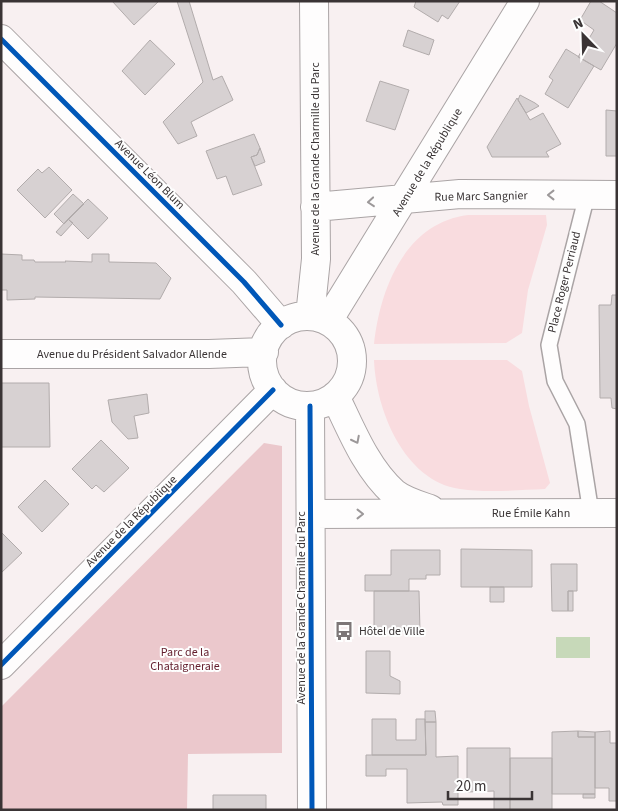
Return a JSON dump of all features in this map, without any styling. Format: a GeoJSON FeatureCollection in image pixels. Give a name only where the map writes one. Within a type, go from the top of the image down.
{"type":"FeatureCollection","features":[{"type":"Feature","properties":{"kind":"street","name":"Avenue de la Grande Charmille du Parc"},"geometry":{"type":"LineString","coordinates":[[314,1],[315,206],[319,319]]}},
{"type":"Feature","properties":{"kind":"street","name":"Avenue de la République"},"geometry":{"type":"LineString","coordinates":[[319,319],[405,199],[525,1]]}},
{"type":"Feature","properties":{"kind":"street","name":"Avenue Léon Blum"},"geometry":{"type":"LineString","coordinates":[[1,40],[244,282],[281,325]]}},
{"type":"Feature","properties":{"kind":"street","name":"Rue Marc Sangnier"},"geometry":{"type":"LineString","coordinates":[[315,206],[460,194],[617,195]]}},
{"type":"Feature","properties":{"kind":"street"},"geometry":{"type":"LineString","coordinates":[[295,318],[319,319],[340,330],[348,342],[352,357],[351,372],[345,386],[322,401],[296,405],[284,399],[266,379],[263,366],[264,352],[267,341],[281,325],[295,318]]}},
{"type":"Feature","properties":{"kind":"street","name":"Avenue du Président Salvador Allende"},"geometry":{"type":"LineString","coordinates":[[1,354],[209,354],[264,352]]}},
{"type":"Feature","properties":{"kind":"street","name":"Avenue de la République"},"geometry":{"type":"LineString","coordinates":[[1,665],[274,390]]}},
{"type":"Feature","properties":{"kind":"street","name":"Avenue de la Grande Charmille du Parc"},"geometry":{"type":"LineString","coordinates":[[312,810],[311,514],[322,401]]}},
{"type":"Feature","properties":{"kind":"street","name":"Rue Émile Kahn"},"geometry":{"type":"LineString","coordinates":[[322,401],[361,449],[380,478],[396,494],[414,504],[444,514]]}},
{"type":"Feature","properties":{"kind":"street","name":"Rue Émile Kahn"},"geometry":{"type":"LineString","coordinates":[[311,514],[604,513]]}},
{"type":"Feature","properties":{"kind":"lane","name":"Place Roger Perriaud"},"geometry":{"type":"LineString","coordinates":[[587,195],[550,345],[556,381],[577,424],[604,513]]}},
{"type":"Feature","properties":{"kind":"shaded area"},"geometry":{"type":"Polygon","coordinates":[[[468,215],[546,215],[547,225],[528,290],[522,333],[506,343],[374,344],[382,302],[390,281],[412,245],[428,231],[446,221],[468,215]]]}},
{"type":"Feature","properties":{"kind":"shaded area"},"geometry":{"type":"Polygon","coordinates":[[[374,360],[507,360],[522,371],[529,406],[550,483],[545,489],[481,491],[460,489],[440,483],[423,472],[409,458],[387,421],[380,400],[374,360]]]}},
{"type":"Feature","properties":{"kind":"shaded area"},"geometry":{"type":"Polygon","coordinates":[[[556,637],[590,637],[590,658],[556,658],[556,637]]]}},
{"type":"Feature","properties":{"kind":"green space","name":"Parc de la Chataigneraie"},"geometry":{"type":"Polygon","coordinates":[[[264,443],[282,446],[282,753],[188,754],[187,810],[1,810],[1,707],[264,443]]]}},
{"type":"Feature","properties":{"kind":"building"},"geometry":{"type":"Polygon","coordinates":[[[112,1],[159,1],[134,25],[112,1]]]}},
{"type":"Feature","properties":{"kind":"building"},"geometry":{"type":"Polygon","coordinates":[[[177,1],[189,1],[213,80],[222,76],[233,100],[191,122],[197,136],[178,144],[163,122],[203,82],[177,1]]]}},
{"type":"Feature","properties":{"kind":"building"},"geometry":{"type":"Polygon","coordinates":[[[416,1],[460,1],[448,19],[442,15],[438,22],[414,7],[416,1]]]}},
{"type":"Feature","properties":{"kind":"building"},"geometry":{"type":"Polygon","coordinates":[[[591,1],[599,1],[617,13],[617,43],[601,70],[578,57],[594,30],[580,20],[591,1]]]}},
{"type":"Feature","properties":{"kind":"building"},"geometry":{"type":"Polygon","coordinates":[[[408,30],[434,40],[429,55],[403,46],[408,30]]]}},
{"type":"Feature","properties":{"kind":"building"},"geometry":{"type":"Polygon","coordinates":[[[150,40],[175,64],[145,95],[122,71],[150,40]]]}},
{"type":"Feature","properties":{"kind":"building"},"geometry":{"type":"Polygon","coordinates":[[[566,49],[594,66],[568,108],[545,94],[553,80],[549,77],[566,49]]]}},
{"type":"Feature","properties":{"kind":"building"},"geometry":{"type":"Polygon","coordinates":[[[380,81],[409,90],[395,130],[366,121],[380,81]]]}},
{"type":"Feature","properties":{"kind":"building"},"geometry":{"type":"Polygon","coordinates":[[[520,95],[539,106],[526,113],[518,100],[520,95]]]}},
{"type":"Feature","properties":{"kind":"building"},"geometry":{"type":"Polygon","coordinates":[[[517,98],[530,120],[543,113],[561,144],[546,152],[549,157],[492,157],[487,147],[517,98]]]}},
{"type":"Feature","properties":{"kind":"building"},"geometry":{"type":"Polygon","coordinates":[[[606,110],[617,111],[617,156],[606,156],[606,110]]]}},
{"type":"Feature","properties":{"kind":"building"},"geometry":{"type":"Polygon","coordinates":[[[254,134],[260,148],[257,155],[251,157],[262,185],[233,195],[226,176],[217,179],[206,151],[254,134]]]}},
{"type":"Feature","properties":{"kind":"building"},"geometry":{"type":"Polygon","coordinates":[[[260,148],[265,162],[255,166],[251,157],[257,155],[260,148]]]}},
{"type":"Feature","properties":{"kind":"building"},"geometry":{"type":"Polygon","coordinates":[[[49,167],[72,190],[45,218],[17,190],[38,169],[42,173],[49,167]]]}},
{"type":"Feature","properties":{"kind":"building"},"geometry":{"type":"Polygon","coordinates":[[[73,194],[84,204],[64,224],[54,214],[73,194]]]}},
{"type":"Feature","properties":{"kind":"building"},"geometry":{"type":"Polygon","coordinates":[[[88,199],[108,218],[88,239],[68,219],[88,199]]]}},
{"type":"Feature","properties":{"kind":"building"},"geometry":{"type":"Polygon","coordinates":[[[68,219],[73,223],[61,236],[56,232],[68,219]]]}},
{"type":"Feature","properties":{"kind":"building"},"geometry":{"type":"Polygon","coordinates":[[[1,254],[22,255],[22,260],[34,260],[35,262],[92,262],[92,254],[109,254],[109,262],[156,263],[171,278],[160,299],[35,297],[35,299],[7,300],[7,290],[1,290],[1,254]]]}},
{"type":"Feature","properties":{"kind":"building"},"geometry":{"type":"Polygon","coordinates":[[[612,295],[617,295],[617,409],[612,408],[611,398],[600,398],[599,305],[611,305],[612,295]]]}},
{"type":"Feature","properties":{"kind":"building"},"geometry":{"type":"Polygon","coordinates":[[[1,383],[49,383],[50,447],[1,447],[1,383]]]}},
{"type":"Feature","properties":{"kind":"building"},"geometry":{"type":"Polygon","coordinates":[[[147,394],[149,413],[134,416],[138,438],[128,439],[112,422],[108,400],[147,394]]]}},
{"type":"Feature","properties":{"kind":"building"},"geometry":{"type":"Polygon","coordinates":[[[101,440],[129,468],[104,492],[96,485],[92,489],[72,469],[101,440]]]}},
{"type":"Feature","properties":{"kind":"building"},"geometry":{"type":"Polygon","coordinates":[[[45,480],[69,504],[42,532],[18,507],[45,480]]]}},
{"type":"Feature","properties":{"kind":"building"},"geometry":{"type":"Polygon","coordinates":[[[1,532],[22,553],[1,573],[1,532]]]}},
{"type":"Feature","properties":{"kind":"building"},"geometry":{"type":"Polygon","coordinates":[[[461,549],[532,550],[532,587],[461,587],[461,549]]]}},
{"type":"Feature","properties":{"kind":"building"},"geometry":{"type":"Polygon","coordinates":[[[391,550],[440,550],[440,575],[426,575],[426,579],[409,579],[409,591],[365,591],[365,575],[391,575],[391,550]]]}},
{"type":"Feature","properties":{"kind":"building"},"geometry":{"type":"Polygon","coordinates":[[[551,564],[577,564],[577,591],[568,591],[568,611],[552,611],[551,564]]]}},
{"type":"Feature","properties":{"kind":"building"},"geometry":{"type":"Polygon","coordinates":[[[490,587],[504,587],[504,602],[490,602],[490,587]]]}},
{"type":"Feature","properties":{"kind":"building"},"geometry":{"type":"Polygon","coordinates":[[[374,591],[419,591],[420,632],[374,631],[374,591]]]}},
{"type":"Feature","properties":{"kind":"building"},"geometry":{"type":"Polygon","coordinates":[[[568,591],[573,591],[573,611],[568,611],[568,591]]]}},
{"type":"Feature","properties":{"kind":"building"},"geometry":{"type":"Polygon","coordinates":[[[366,651],[390,651],[390,676],[400,681],[400,694],[366,693],[366,651]]]}},
{"type":"Feature","properties":{"kind":"building"},"geometry":{"type":"Polygon","coordinates":[[[425,711],[435,711],[436,722],[425,722],[425,711]]]}},
{"type":"Feature","properties":{"kind":"building"},"geometry":{"type":"Polygon","coordinates":[[[372,719],[396,719],[396,740],[416,740],[416,719],[425,719],[426,755],[372,755],[372,719]]]}},
{"type":"Feature","properties":{"kind":"building"},"geometry":{"type":"Polygon","coordinates":[[[425,722],[436,722],[436,757],[458,756],[458,805],[443,805],[442,802],[407,803],[407,769],[386,769],[386,776],[366,776],[366,755],[426,755],[425,722]]]}},
{"type":"Feature","properties":{"kind":"building"},"geometry":{"type":"Polygon","coordinates":[[[578,731],[595,732],[595,737],[578,737],[578,731]]]}},
{"type":"Feature","properties":{"kind":"building"},"geometry":{"type":"Polygon","coordinates":[[[578,731],[578,737],[595,737],[595,794],[552,794],[552,732],[578,731]]]}},
{"type":"Feature","properties":{"kind":"building"},"geometry":{"type":"Polygon","coordinates":[[[610,731],[610,743],[617,743],[617,801],[609,801],[609,788],[595,788],[595,732],[610,731]]]}},
{"type":"Feature","properties":{"kind":"building"},"geometry":{"type":"Polygon","coordinates":[[[467,748],[510,748],[510,810],[494,810],[494,791],[467,792],[467,748]]]}},
{"type":"Feature","properties":{"kind":"building"},"geometry":{"type":"Polygon","coordinates":[[[510,758],[552,758],[552,810],[510,810],[510,758]]]}},
{"type":"Feature","properties":{"kind":"building"},"geometry":{"type":"Polygon","coordinates":[[[583,794],[595,794],[595,798],[583,798],[583,794]]]}},
{"type":"Feature","properties":{"kind":"building"},"geometry":{"type":"Polygon","coordinates":[[[213,795],[266,795],[266,810],[213,810],[213,795]]]}},
{"type":"Feature","properties":{"kind":"cycle path"},"geometry":{"type":"LineString","coordinates":[[1,39],[244,282],[281,325]]}},
{"type":"Feature","properties":{"kind":"cycle path"},"geometry":{"type":"LineString","coordinates":[[1,665],[273,390]]}},
{"type":"Feature","properties":{"kind":"cycle path"},"geometry":{"type":"LineString","coordinates":[[310,406],[312,810]]}},
{"type":"Feature","properties":{"kind":"place","name":"Hôtel de Ville"},"geometry":{"type":"Point","coordinates":[344,631]}}]}
